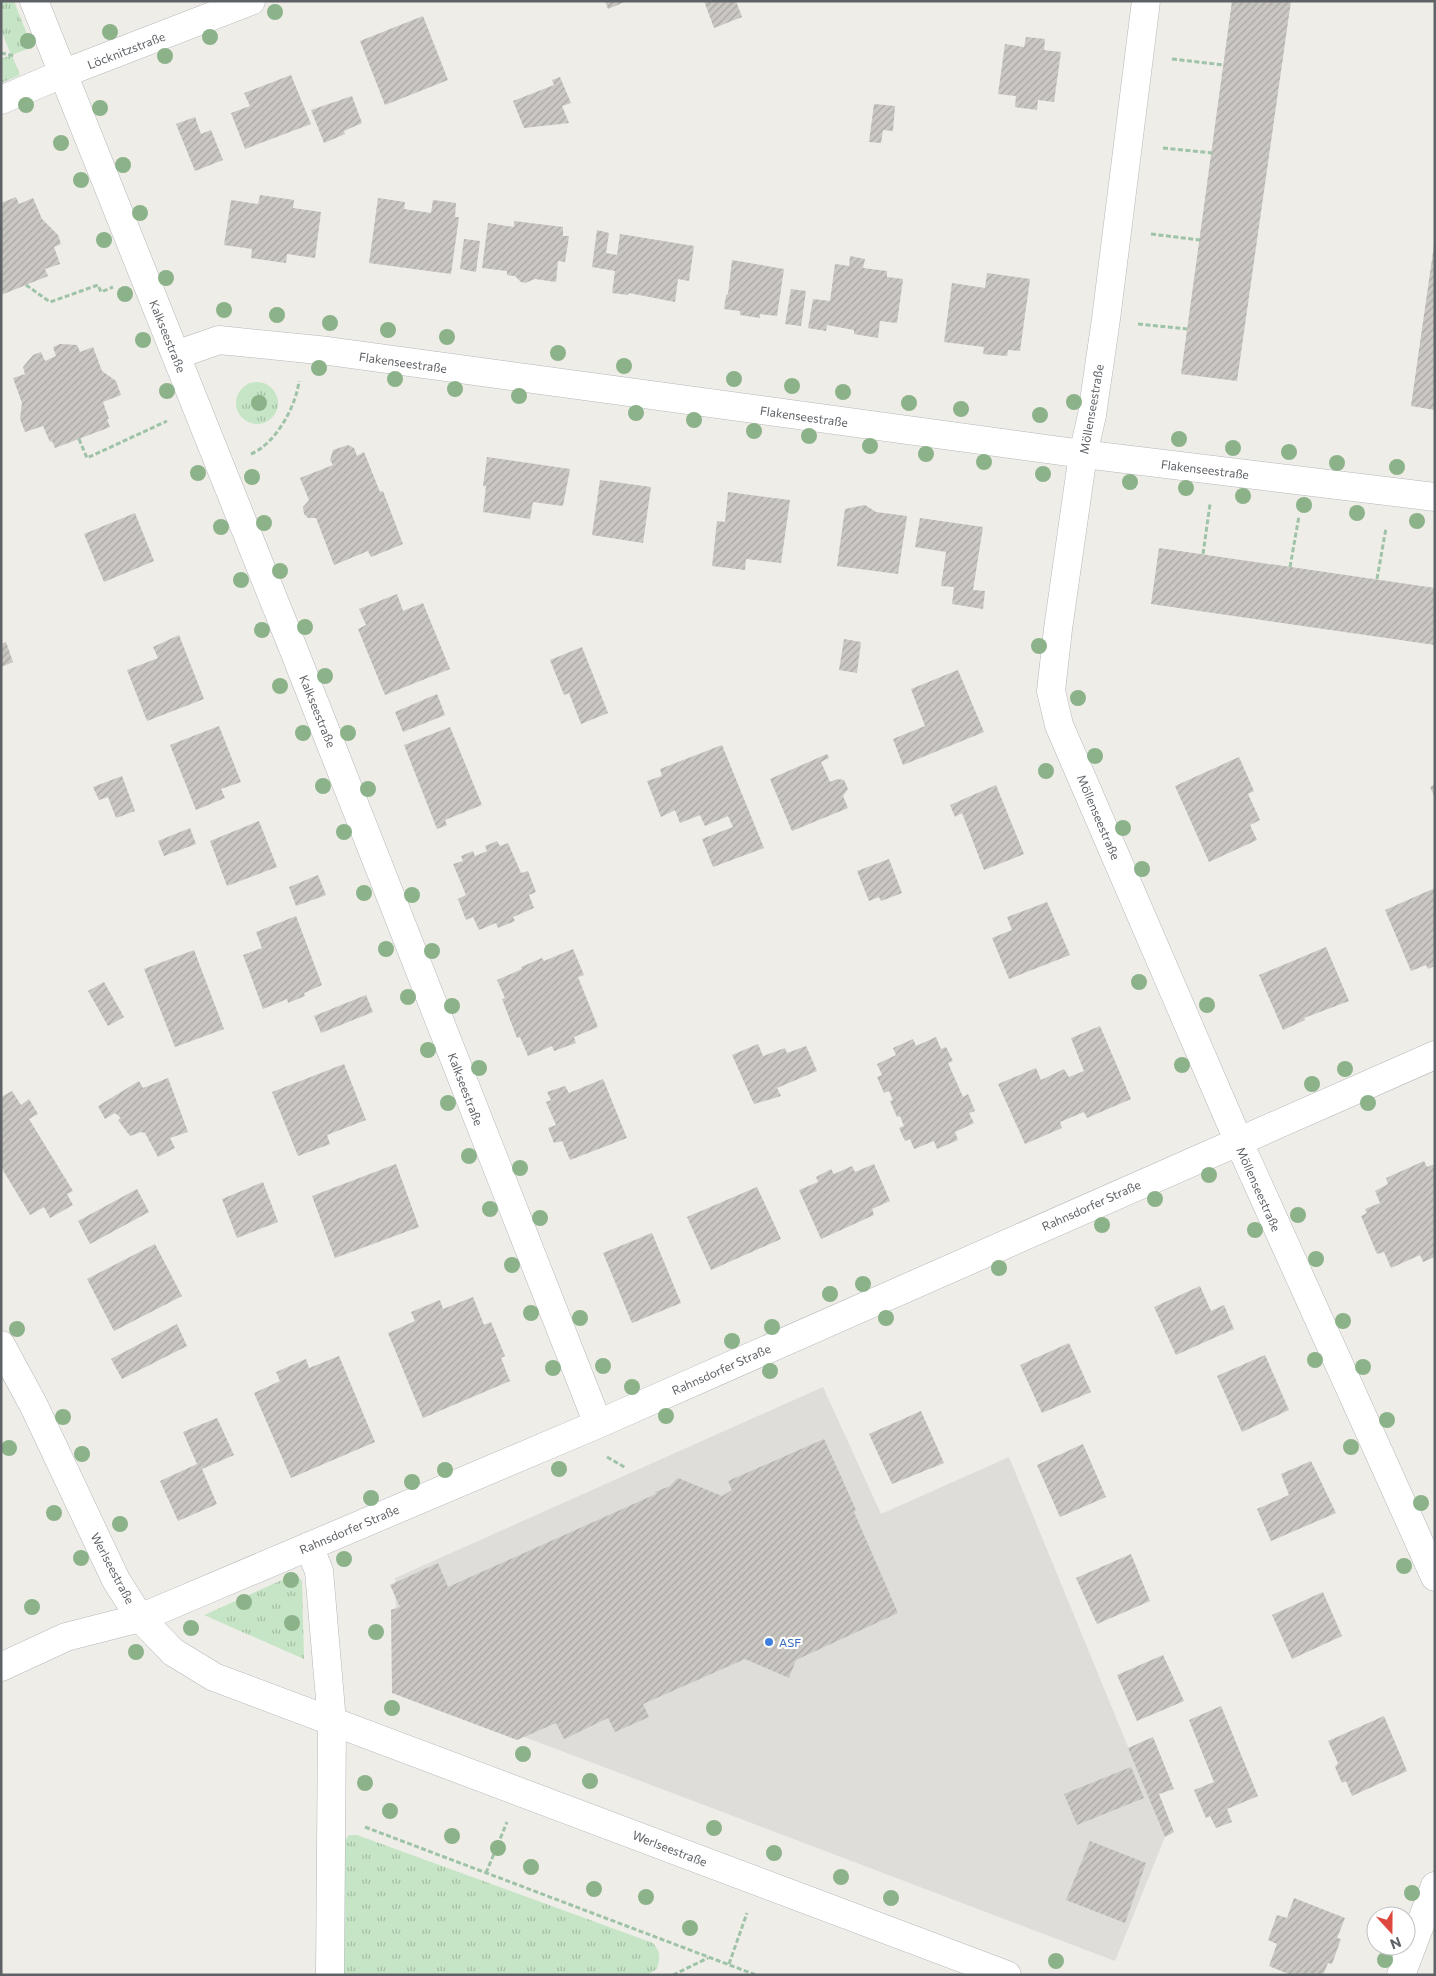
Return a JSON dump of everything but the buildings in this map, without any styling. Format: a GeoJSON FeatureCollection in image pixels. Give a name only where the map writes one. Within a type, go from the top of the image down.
{"type":"FeatureCollection","features":[{"type":"Feature","properties":{"kind":"street","name":"Kalkseestraße"},"geometry":{"type":"LineString","coordinates":[[34,1],[379,864],[598,1424]]}},
{"type":"Feature","properties":{"kind":"street","name":"Löcknitzstraße"},"geometry":{"type":"LineString","coordinates":[[1,100],[62,74],[251,1]]}},
{"type":"Feature","properties":{"kind":"street","name":"Möllenseestraße"},"geometry":{"type":"LineString","coordinates":[[1146,1],[1106,319],[1092,415],[1083,454],[1051,691],[1059,725],[1238,1140],[1435,1577]]}},
{"type":"Feature","properties":{"kind":"street","name":"Flakenseestraße"},"geometry":{"type":"LineString","coordinates":[[176,355],[219,340],[328,351],[1083,454],[1435,497]]}},
{"type":"Feature","properties":{"kind":"street","name":"Rahnsdorfer Straße"},"geometry":{"type":"LineString","coordinates":[[1,1667],[66,1638],[140,1618],[598,1424],[1238,1140],[1435,1055]]}},
{"type":"Feature","properties":{"kind":"street","name":"Werlseestraße"},"geometry":{"type":"LineString","coordinates":[[1,1345],[34,1406],[116,1580],[140,1618],[173,1652],[214,1677],[1007,1975]]}},
{"type":"Feature","properties":{"kind":"street"},"geometry":{"type":"LineString","coordinates":[[309,1546],[319,1571],[332,1722],[330,1975]]}},
{"type":"Feature","properties":{"kind":"street"},"geometry":{"type":"LineString","coordinates":[[1401,1975],[1435,1886]]}},
{"type":"Feature","properties":{"kind":"path"},"geometry":{"type":"LineString","coordinates":[[1164,58],[1224,64]]}},
{"type":"Feature","properties":{"kind":"path"},"geometry":{"type":"LineString","coordinates":[[1158,148],[1212,153]]}},
{"type":"Feature","properties":{"kind":"path"},"geometry":{"type":"LineString","coordinates":[[1146,234],[1200,240]]}},
{"type":"Feature","properties":{"kind":"path"},"geometry":{"type":"LineString","coordinates":[[26,285],[50,302],[98,285],[101,292],[109,289]]}},
{"type":"Feature","properties":{"kind":"path"},"geometry":{"type":"LineString","coordinates":[[1133,323],[1188,330]]}},
{"type":"Feature","properties":{"kind":"path"},"geometry":{"type":"LineString","coordinates":[[246,457],[261,450],[285,422],[300,380]]}},
{"type":"Feature","properties":{"kind":"path"},"geometry":{"type":"LineString","coordinates":[[79,439],[87,458],[164,423]]}},
{"type":"Feature","properties":{"kind":"path"},"geometry":{"type":"LineString","coordinates":[[1203,554],[1210,504]]}},
{"type":"Feature","properties":{"kind":"path"},"geometry":{"type":"LineString","coordinates":[[1290,567],[1299,516]]}},
{"type":"Feature","properties":{"kind":"path"},"geometry":{"type":"LineString","coordinates":[[1377,579],[1386,528]]}},
{"type":"Feature","properties":{"kind":"path"},"geometry":{"type":"LineString","coordinates":[[486,1873],[518,1791]]}},
{"type":"Feature","properties":{"kind":"path"},"geometry":{"type":"LineString","coordinates":[[331,1814],[756,1975]]}},
{"type":"Feature","properties":{"kind":"path"},"geometry":{"type":"LineString","coordinates":[[729,1964],[758,1881]]}},
{"type":"Feature","properties":{"kind":"path"},"geometry":{"type":"LineString","coordinates":[[673,1975],[709,1957]]}},
{"type":"Feature","properties":{"kind":"shaded area"},"geometry":{"type":"Polygon","coordinates":[[[823,1387],[881,1514],[1009,1457],[1165,1837],[1115,1961],[398,1689],[395,1578],[823,1387]]]}},
{"type":"Feature","properties":{"kind":"green space"},"geometry":{"type":"Polygon","coordinates":[[[1,1],[14,1],[32,47],[12,55],[20,75],[1,83],[1,59],[11,55],[1,30],[1,1]]]}},
{"type":"Feature","properties":{"kind":"green space"},"geometry":{"type":"Polygon","coordinates":[[[257,382],[272,388],[278,403],[272,418],[257,424],[242,418],[236,403],[242,388],[257,382]]]}},
{"type":"Feature","properties":{"kind":"green space"},"geometry":{"type":"Polygon","coordinates":[[[291,1576],[298,1577],[302,1581],[304,1659],[204,1615],[291,1576]]]}},
{"type":"Feature","properties":{"kind":"green space"},"geometry":{"type":"Polygon","coordinates":[[[349,1835],[357,1835],[653,1943],[659,1955],[657,1969],[647,1975],[344,1975],[344,1841],[349,1835]]]}},
{"type":"Feature","properties":{"kind":"place","name":"ASF"},"geometry":{"type":"Point","coordinates":[769,1642]}}]}
